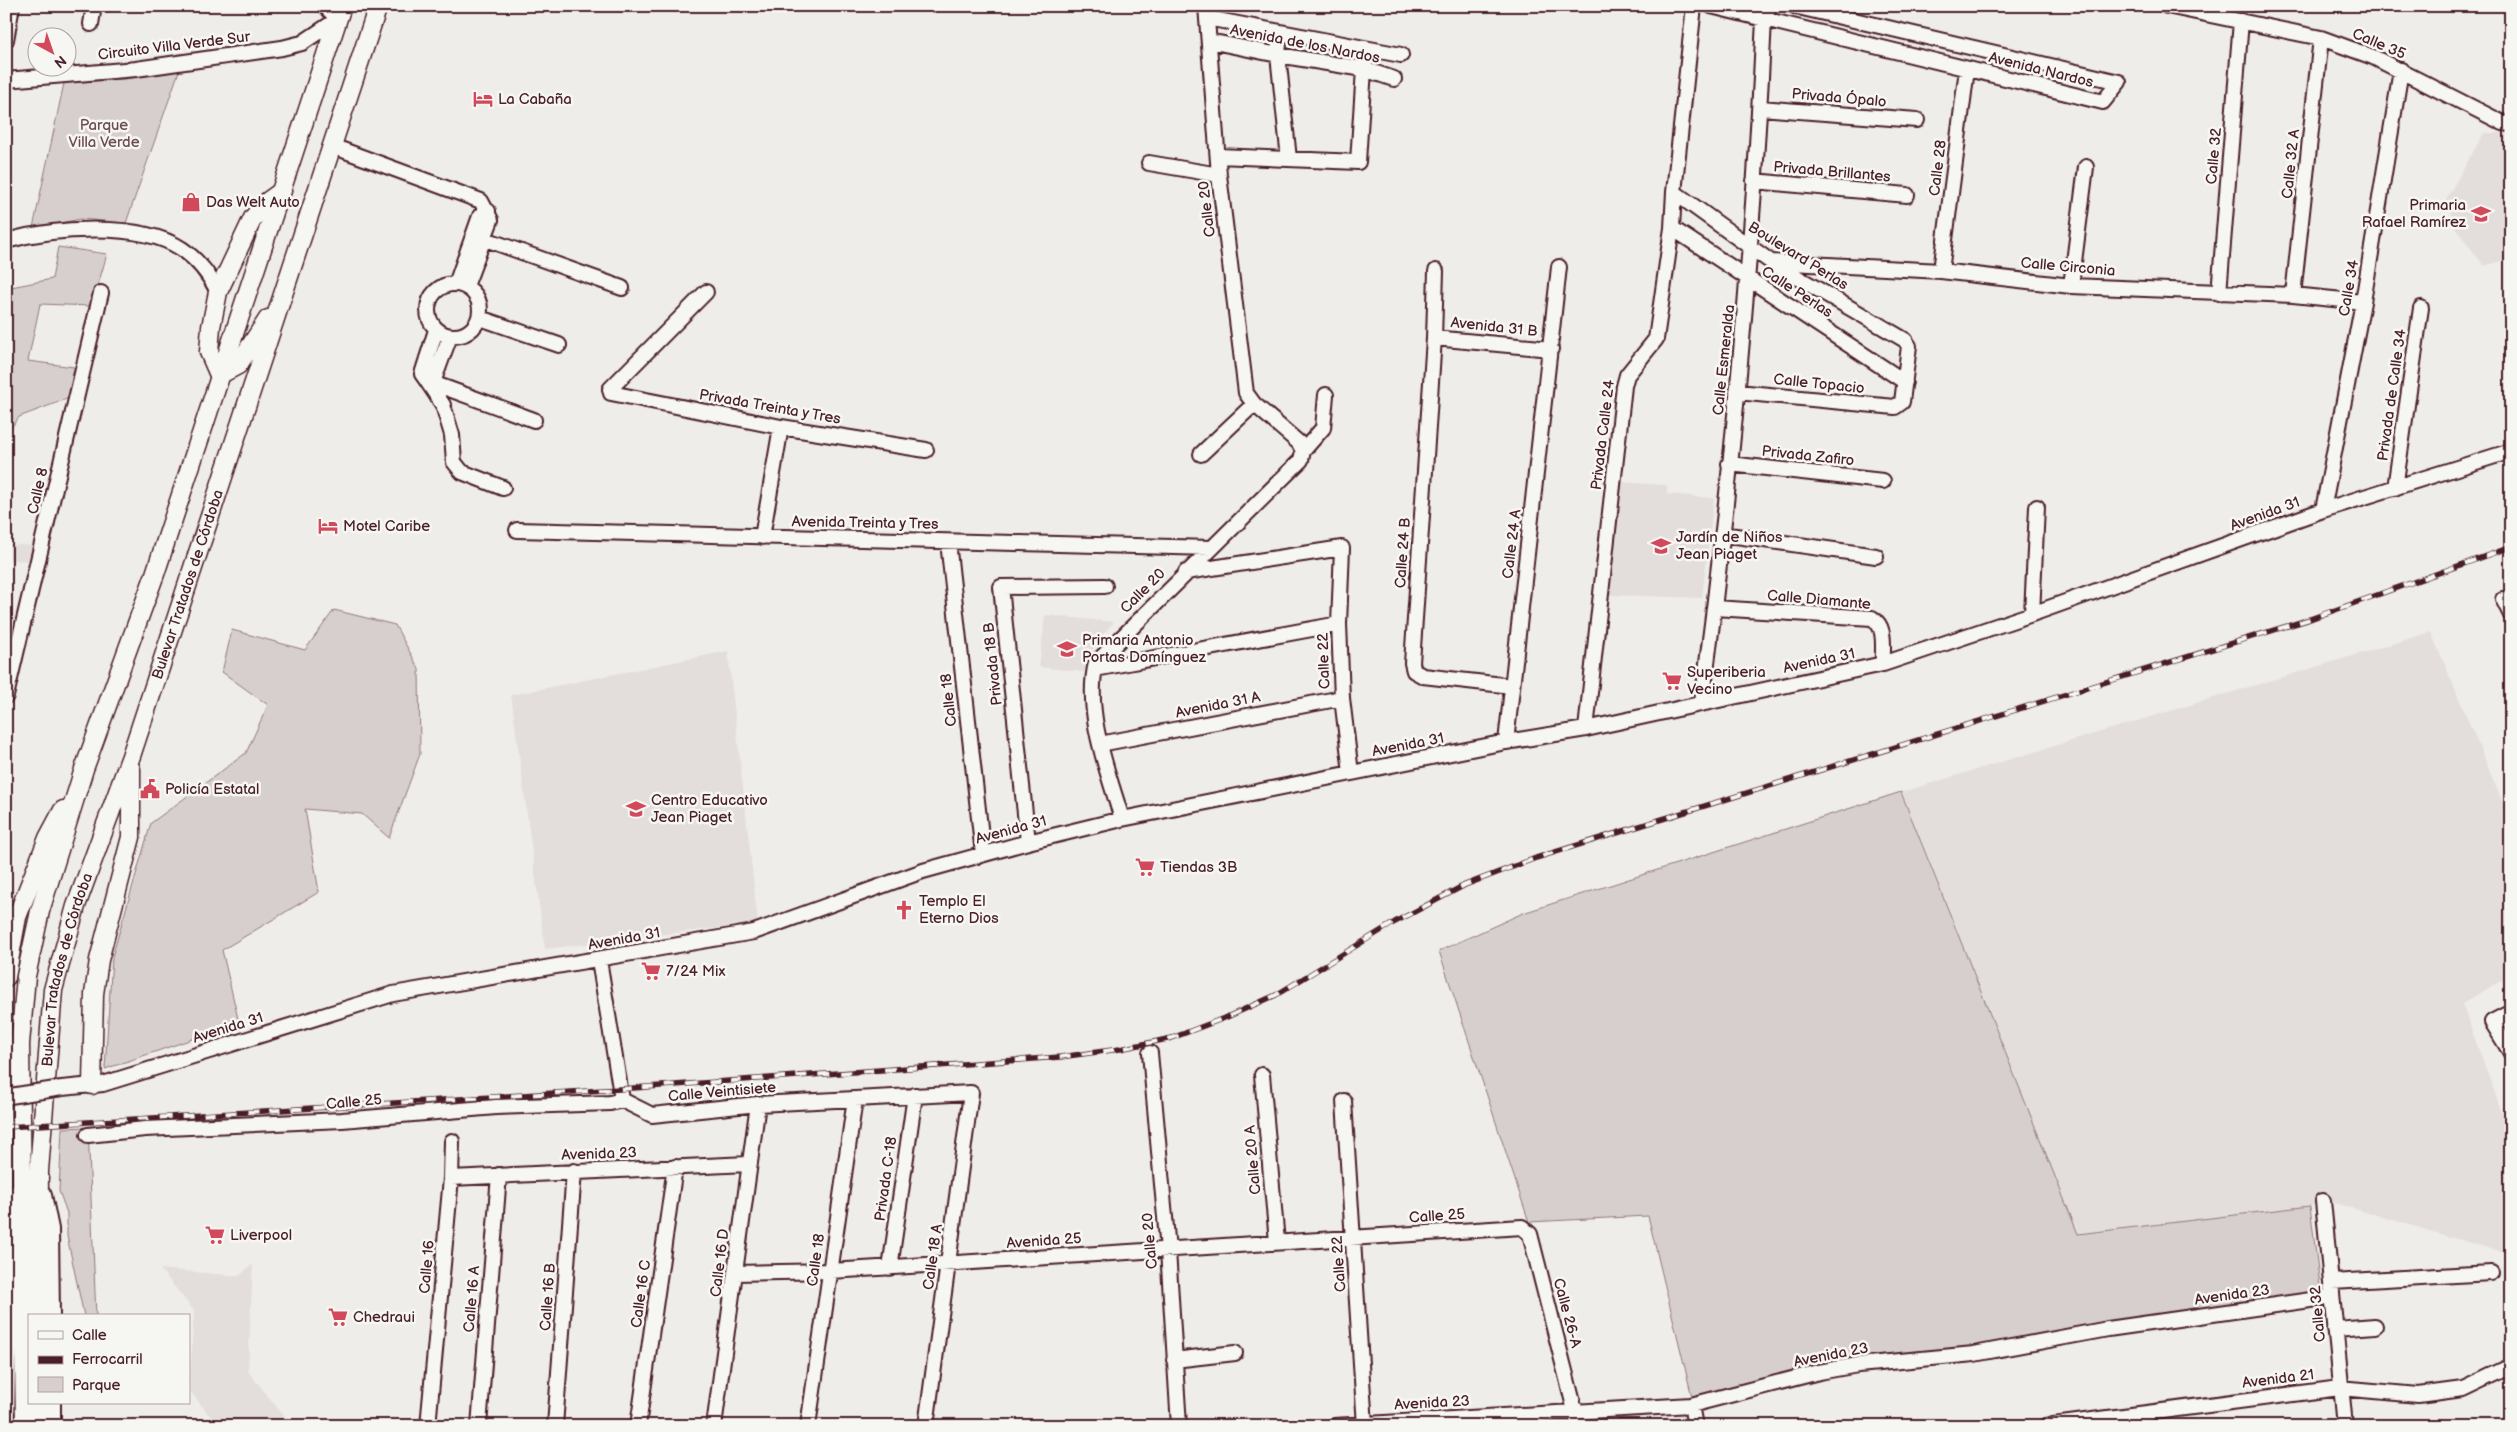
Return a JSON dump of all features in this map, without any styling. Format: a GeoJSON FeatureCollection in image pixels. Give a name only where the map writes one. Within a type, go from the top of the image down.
{"type":"FeatureCollection","features":[{"type":"Feature","properties":{"kind":"main road","name":"Bulevar Tratados de Córdoba"},"geometry":{"type":"LineString","coordinates":[[24,1426],[31,1172],[53,990],[76,906],[131,756],[378,6]]}},
{"type":"Feature","properties":{"kind":"main road","name":"Bulevar Tratados de Córdoba"},"geometry":{"type":"LineString","coordinates":[[38,1314],[31,1172],[20,1044],[26,976],[40,911],[84,769],[154,574],[340,12]]}},
{"type":"Feature","properties":{"kind":"main road"},"geometry":{"type":"LineString","coordinates":[[282,191],[268,201],[253,218],[218,292],[211,327],[209,352],[219,375],[238,365],[282,295]]}},
{"type":"Feature","properties":{"kind":"main road"},"geometry":{"type":"LineString","coordinates":[[92,1085],[94,994],[98,969],[131,837],[131,756]]}},
{"type":"Feature","properties":{"kind":"main road"},"geometry":{"type":"LineString","coordinates":[[6,977],[17,917],[48,838],[84,769]]}},
{"type":"Feature","properties":{"kind":"main road"},"geometry":{"type":"LineString","coordinates":[[39,1404],[39,1426]]}},
{"type":"Feature","properties":{"kind":"street"},"geometry":{"type":"LineString","coordinates":[[6,40],[12,6]]}},
{"type":"Feature","properties":{"kind":"street"},"geometry":{"type":"LineString","coordinates":[[91,24],[94,6]]}},
{"type":"Feature","properties":{"kind":"street"},"geometry":{"type":"LineString","coordinates":[[325,6],[340,12]]}},
{"type":"Feature","properties":{"kind":"street","name":"Privada Calle 24"},"geometry":{"type":"LineString","coordinates":[[1586,729],[1624,386],[1627,374],[1656,339],[1672,228],[1674,192],[1694,6]]}},
{"type":"Feature","properties":{"kind":"street","name":"Avenida Nardos"},"geometry":{"type":"LineString","coordinates":[[1711,6],[2103,102],[2119,82],[1794,6]]}},
{"type":"Feature","properties":{"kind":"street"},"geometry":{"type":"LineString","coordinates":[[1756,6],[1764,20]]}},
{"type":"Feature","properties":{"kind":"street","name":"Calle Esmeralda"},"geometry":{"type":"LineString","coordinates":[[1702,703],[1749,281],[1764,20],[1769,6]]}},
{"type":"Feature","properties":{"kind":"street","name":"Calle 35"},"geometry":{"type":"LineString","coordinates":[[2167,6],[2321,38],[2374,57],[2502,122],[2511,124]]}},
{"type":"Feature","properties":{"kind":"street","name":"Circuito Villa Verde Sur"},"geometry":{"type":"LineString","coordinates":[[6,80],[136,69],[282,48],[302,43],[340,12]]}},
{"type":"Feature","properties":{"kind":"street","name":"Avenida de los Nardos"},"geometry":{"type":"LineString","coordinates":[[1206,12],[1280,33],[1401,55]]}},
{"type":"Feature","properties":{"kind":"street","name":"Calle 20"},"geometry":{"type":"LineString","coordinates":[[1206,12],[1219,175],[1246,393],[1254,404],[1299,443],[1303,452]]}},
{"type":"Feature","properties":{"kind":"street","name":"Calle 32"},"geometry":{"type":"LineString","coordinates":[[2219,293],[2241,20]]}},
{"type":"Feature","properties":{"kind":"street"},"geometry":{"type":"LineString","coordinates":[[1280,33],[1278,56],[1289,159]]}},
{"type":"Feature","properties":{"kind":"street","name":"Calle 32 A"},"geometry":{"type":"LineString","coordinates":[[2292,295],[2321,38]]}},
{"type":"Feature","properties":{"kind":"street","name":"Avenida de los Nardos"},"geometry":{"type":"LineString","coordinates":[[1209,41],[1278,56],[1364,69],[1394,79]]}},
{"type":"Feature","properties":{"kind":"street"},"geometry":{"type":"LineString","coordinates":[[1218,156],[1358,162],[1364,69],[1369,49]]}},
{"type":"Feature","properties":{"kind":"street","name":"Calle 28"},"geometry":{"type":"LineString","coordinates":[[1941,271],[1967,69]]}},
{"type":"Feature","properties":{"kind":"street","name":"Calle 34"},"geometry":{"type":"LineString","coordinates":[[2323,510],[2363,302],[2401,70]]}},
{"type":"Feature","properties":{"kind":"street","name":"Privada Ópalo"},"geometry":{"type":"LineString","coordinates":[[1760,108],[1917,120]]}},
{"type":"Feature","properties":{"kind":"street"},"geometry":{"type":"LineString","coordinates":[[332,146],[481,201],[488,211],[491,220],[479,236],[461,285]]}},
{"type":"Feature","properties":{"kind":"street"},"geometry":{"type":"LineString","coordinates":[[1149,163],[1219,175]]}},
{"type":"Feature","properties":{"kind":"street"},"geometry":{"type":"LineString","coordinates":[[2071,286],[2086,167]]}},
{"type":"Feature","properties":{"kind":"street","name":"Privada Brillantes"},"geometry":{"type":"LineString","coordinates":[[1754,181],[1907,196]]}},
{"type":"Feature","properties":{"kind":"street","name":"Boulevard Perlas"},"geometry":{"type":"LineString","coordinates":[[1674,192],[1771,262],[1907,343],[1909,346],[1905,382]]}},
{"type":"Feature","properties":{"kind":"street"},"geometry":{"type":"LineString","coordinates":[[6,241],[79,228],[140,235],[163,240],[181,249],[206,270],[218,292]]}},
{"type":"Feature","properties":{"kind":"street","name":"Calle Perlas"},"geometry":{"type":"LineString","coordinates":[[1672,228],[1749,281],[1905,382]]}},
{"type":"Feature","properties":{"kind":"street"},"geometry":{"type":"LineString","coordinates":[[479,236],[622,288]]}},
{"type":"Feature","properties":{"kind":"street","name":"Calle Circonia"},"geometry":{"type":"LineString","coordinates":[[1771,262],[1941,271],[2071,286],[2292,295],[2363,302]]}},
{"type":"Feature","properties":{"kind":"street","name":"Calle 24 A"},"geometry":{"type":"LineString","coordinates":[[1506,742],[1559,267]]}},
{"type":"Feature","properties":{"kind":"street","name":"Calle 24 B"},"geometry":{"type":"LineString","coordinates":[[1436,271],[1434,338],[1412,663],[1414,671],[1423,676],[1512,686]]}},
{"type":"Feature","properties":{"kind":"street"},"geometry":{"type":"LineString","coordinates":[[461,285],[475,293],[479,300],[480,318],[470,332],[462,336],[450,336],[436,330],[428,314],[431,297],[444,286],[461,285]]}},
{"type":"Feature","properties":{"kind":"street","name":"Privada Treinta y Tres"},"geometry":{"type":"LineString","coordinates":[[706,292],[610,391],[611,394],[781,426],[926,450]]}},
{"type":"Feature","properties":{"kind":"street","name":"Calle 8"},"geometry":{"type":"LineString","coordinates":[[6,696],[101,293]]}},
{"type":"Feature","properties":{"kind":"street","name":"Privada de Calle 34"},"geometry":{"type":"LineString","coordinates":[[2395,488],[2421,308]]}},
{"type":"Feature","properties":{"kind":"street"},"geometry":{"type":"LineString","coordinates":[[480,318],[559,345]]}},
{"type":"Feature","properties":{"kind":"street"},"geometry":{"type":"LineString","coordinates":[[436,330],[422,374],[443,405],[452,435],[454,462],[462,472],[503,488]]}},
{"type":"Feature","properties":{"kind":"street"},"geometry":{"type":"LineString","coordinates":[[427,381],[435,377],[450,336]]}},
{"type":"Feature","properties":{"kind":"street","name":"Avenida 31 B"},"geometry":{"type":"LineString","coordinates":[[1434,338],[1551,349]]}},
{"type":"Feature","properties":{"kind":"street"},"geometry":{"type":"LineString","coordinates":[[427,381],[534,420]]}},
{"type":"Feature","properties":{"kind":"street","name":"Calle Topacio"},"geometry":{"type":"LineString","coordinates":[[1736,392],[1895,408],[1902,402],[1905,382]]}},
{"type":"Feature","properties":{"kind":"street","name":"Calle 20"},"geometry":{"type":"LineString","coordinates":[[1095,669],[1100,657],[1301,460],[1303,452],[1323,428],[1326,395]]}},
{"type":"Feature","properties":{"kind":"street"},"geometry":{"type":"LineString","coordinates":[[1200,454],[1254,404]]}},
{"type":"Feature","properties":{"kind":"street"},"geometry":{"type":"LineString","coordinates":[[762,537],[781,426]]}},
{"type":"Feature","properties":{"kind":"street","name":"Avenida 31"},"geometry":{"type":"LineString","coordinates":[[8,1097],[62,1088],[103,1084],[393,994],[754,932],[923,871],[1028,842],[1122,819],[1506,742],[1586,729],[1883,664],[2032,614],[2323,510],[2511,451]]}},
{"type":"Feature","properties":{"kind":"street","name":"Privada Zafiro"},"geometry":{"type":"LineString","coordinates":[[1729,464],[1883,481]]}},
{"type":"Feature","properties":{"kind":"street"},"geometry":{"type":"LineString","coordinates":[[2032,614],[2037,507]]}},
{"type":"Feature","properties":{"kind":"street","name":"Avenida Treinta y Tres"},"geometry":{"type":"LineString","coordinates":[[517,530],[1212,548]]}},
{"type":"Feature","properties":{"kind":"street"},"geometry":{"type":"LineString","coordinates":[[1722,534],[1876,556]]}},
{"type":"Feature","properties":{"kind":"street","name":"Calle 18"},"geometry":{"type":"LineString","coordinates":[[948,542],[983,854]]}},
{"type":"Feature","properties":{"kind":"street","name":"Calle 22"},"geometry":{"type":"LineString","coordinates":[[1186,572],[1342,548],[1340,624],[1342,698],[1351,773]]}},
{"type":"Feature","properties":{"kind":"street","name":"Privada 18 B"},"geometry":{"type":"LineString","coordinates":[[1028,842],[1001,587],[1105,586]]}},
{"type":"Feature","properties":{"kind":"street"},"geometry":{"type":"LineString","coordinates":[[2502,599],[2511,615]]}},
{"type":"Feature","properties":{"kind":"street","name":"Calle Diamante"},"geometry":{"type":"LineString","coordinates":[[1714,608],[1872,618],[1879,622],[1882,629],[1883,664]]}},
{"type":"Feature","properties":{"kind":"street"},"geometry":{"type":"LineString","coordinates":[[1122,819],[1100,744],[1093,689],[1095,669],[1340,624]]}},
{"type":"Feature","properties":{"kind":"street","name":"Avenida 31 A"},"geometry":{"type":"LineString","coordinates":[[1100,744],[1342,698]]}},
{"type":"Feature","properties":{"kind":"street"},"geometry":{"type":"LineString","coordinates":[[598,960],[622,1100]]}},
{"type":"Feature","properties":{"kind":"street"},"geometry":{"type":"LineString","coordinates":[[2511,1012],[2492,1022],[2511,1053]]}},
{"type":"Feature","properties":{"kind":"street","name":"Calle 20"},"geometry":{"type":"LineString","coordinates":[[1150,1053],[1168,1250],[1179,1426]]}},
{"type":"Feature","properties":{"kind":"street","name":"Calle 20 A"},"geometry":{"type":"LineString","coordinates":[[1262,1075],[1277,1242]]}},
{"type":"Feature","properties":{"kind":"street","name":"Calle Veintisiete"},"geometry":{"type":"LineString","coordinates":[[622,1100],[652,1115],[758,1104],[971,1093]]}},
{"type":"Feature","properties":{"kind":"street","name":"Calle 18 A"},"geometry":{"type":"LineString","coordinates":[[926,1426],[971,1093]]}},
{"type":"Feature","properties":{"kind":"street","name":"Privada C-18"},"geometry":{"type":"LineString","coordinates":[[890,1268],[915,1095]]}},
{"type":"Feature","properties":{"kind":"street","name":"Calle 18"},"geometry":{"type":"LineString","coordinates":[[808,1426],[855,1099]]}},
{"type":"Feature","properties":{"kind":"street","name":"Calle 25"},"geometry":{"type":"LineString","coordinates":[[88,1135],[145,1129],[342,1120],[496,1107],[610,1103],[622,1100]]}},
{"type":"Feature","properties":{"kind":"street","name":"Calle 22"},"geometry":{"type":"LineString","coordinates":[[1344,1101],[1365,1425]]}},
{"type":"Feature","properties":{"kind":"street","name":"Calle 16 D"},"geometry":{"type":"LineString","coordinates":[[714,1426],[736,1273],[748,1164],[758,1104]]}},
{"type":"Feature","properties":{"kind":"street","name":"Calle 16"},"geometry":{"type":"LineString","coordinates":[[428,1426],[451,1178],[452,1141]]}},
{"type":"Feature","properties":{"kind":"street","name":"Avenida 23"},"geometry":{"type":"LineString","coordinates":[[451,1178],[748,1164]]}},
{"type":"Feature","properties":{"kind":"street","name":"Calle 16 C"},"geometry":{"type":"LineString","coordinates":[[638,1426],[675,1167]]}},
{"type":"Feature","properties":{"kind":"street","name":"Calle 16 B"},"geometry":{"type":"LineString","coordinates":[[555,1426],[574,1171]]}},
{"type":"Feature","properties":{"kind":"street","name":"Bulevar Tratados de Córdoba"},"geometry":{"type":"LineString","coordinates":[[31,1172],[51,1230],[52,1314]]}},
{"type":"Feature","properties":{"kind":"street","name":"Bulevar Tratados de Córdoba"},"geometry":{"type":"LineString","coordinates":[[7,1426],[10,1218],[31,1172]]}},
{"type":"Feature","properties":{"kind":"street","name":"Calle 16 A"},"geometry":{"type":"LineString","coordinates":[[479,1426],[498,1175]]}},
{"type":"Feature","properties":{"kind":"street","name":"Calle 32"},"geometry":{"type":"LineString","coordinates":[[2323,1201],[2345,1426]]}},
{"type":"Feature","properties":{"kind":"street","name":"Calle 25"},"geometry":{"type":"LineString","coordinates":[[1354,1238],[1522,1227]]}},
{"type":"Feature","properties":{"kind":"street","name":"Calle 26-A"},"geometry":{"type":"LineString","coordinates":[[1522,1227],[1530,1234],[1580,1426]]}},
{"type":"Feature","properties":{"kind":"street","name":"Avenida 25"},"geometry":{"type":"LineString","coordinates":[[736,1273],[890,1268],[1354,1238]]}},
{"type":"Feature","properties":{"kind":"street"},"geometry":{"type":"LineString","coordinates":[[2332,1282],[2491,1273]]}},
{"type":"Feature","properties":{"kind":"street","name":"Avenida 23"},"geometry":{"type":"LineString","coordinates":[[1334,1426],[1690,1405],[1819,1372],[1858,1365],[1974,1354],[2108,1330],[2332,1297]]}},
{"type":"Feature","properties":{"kind":"street"},"geometry":{"type":"LineString","coordinates":[[2335,1329],[2375,1326]]}},
{"type":"Feature","properties":{"kind":"street"},"geometry":{"type":"LineString","coordinates":[[1174,1360],[1235,1353]]}},
{"type":"Feature","properties":{"kind":"street","name":"Avenida 21"},"geometry":{"type":"LineString","coordinates":[[2046,1426],[2133,1420],[2340,1388],[2418,1395],[2463,1389],[2511,1366]]}},
{"type":"Feature","properties":{"kind":"street"},"geometry":{"type":"LineString","coordinates":[[53,1404],[53,1426]]}},
{"type":"Feature","properties":{"kind":"street"},"geometry":{"type":"LineString","coordinates":[[1690,1405],[1695,1426]]}},
{"type":"Feature","properties":{"kind":"shaded area","name":"Primaria Rafael Ramírez"},"geometry":{"type":"Polygon","coordinates":[[[2484,133],[2511,133],[2511,258],[2484,266],[2456,229],[2446,199],[2484,133]]]}},
{"type":"Feature","properties":{"kind":"shaded area","name":"Jardín de Niños Jean Piaget"},"geometry":{"type":"Polygon","coordinates":[[[1622,482],[1667,485],[1667,494],[1714,498],[1702,598],[1609,595],[1622,482]]]}},
{"type":"Feature","properties":{"kind":"shaded area"},"geometry":{"type":"Polygon","coordinates":[[[6,544],[35,546],[33,561],[6,560],[6,544]]]}},
{"type":"Feature","properties":{"kind":"shaded area","name":"Primaria Antonio Portas Domínguez"},"geometry":{"type":"Polygon","coordinates":[[[1045,615],[1114,622],[1096,643],[1084,672],[1039,667],[1045,615]]]}},
{"type":"Feature","properties":{"kind":"shaded area"},"geometry":{"type":"Polygon","coordinates":[[[2431,632],[2511,822],[2511,975],[2462,1004],[2511,1137],[2511,1255],[2335,1203],[2078,1234],[1902,792],[2431,632]]]}},
{"type":"Feature","properties":{"kind":"shaded area","name":"Centro Educativo Jean Piaget"},"geometry":{"type":"Polygon","coordinates":[[[728,651],[758,923],[545,949],[511,695],[728,651]]]}},
{"type":"Feature","properties":{"kind":"shaded area"},"geometry":{"type":"Polygon","coordinates":[[[253,1264],[248,1371],[292,1426],[218,1426],[190,1391],[194,1311],[160,1269],[239,1276],[253,1264]]]}},
{"type":"Feature","properties":{"kind":"green space","name":"Parque Villa Verde"},"geometry":{"type":"Polygon","coordinates":[[[179,71],[126,223],[81,219],[33,228],[64,83],[125,79],[179,71]]]}},
{"type":"Feature","properties":{"kind":"green space"},"geometry":{"type":"Polygon","coordinates":[[[58,247],[107,254],[92,306],[40,304],[28,361],[74,367],[69,398],[19,417],[6,435],[6,288],[52,279],[58,247]]]}},
{"type":"Feature","properties":{"kind":"green space"},"geometry":{"type":"Polygon","coordinates":[[[334,610],[395,625],[419,669],[420,754],[389,838],[362,814],[305,809],[319,892],[222,950],[239,1023],[105,1069],[112,957],[151,823],[246,753],[268,705],[222,672],[232,630],[305,650],[334,610]]]}},
{"type":"Feature","properties":{"kind":"green space"},"geometry":{"type":"Polygon","coordinates":[[[1901,792],[2078,1234],[2310,1206],[2321,1294],[1962,1351],[1836,1361],[1693,1401],[1648,1216],[1529,1222],[1439,951],[1523,913],[1901,792]]]}},
{"type":"Feature","properties":{"kind":"green space"},"geometry":{"type":"Polygon","coordinates":[[[88,1127],[96,1314],[84,1314],[67,1236],[67,1213],[59,1191],[62,1128],[88,1127]]]}},
{"type":"Feature","properties":{"kind":"green space"},"geometry":{"type":"Polygon","coordinates":[[[6,1130],[11,1130],[11,1166],[6,1172],[6,1130]]]}},
{"type":"Feature","properties":{"kind":"railway"},"geometry":{"type":"LineString","coordinates":[[6,1127],[620,1089],[1060,1057],[1120,1049],[1172,1038],[1227,1017],[1276,995],[1395,922],[1465,885],[1536,858],[2310,619],[2511,547]]}},
{"type":"Feature","properties":{"kind":"place","name":"La Cabaña"},"geometry":{"type":"Point","coordinates":[483,99]}},
{"type":"Feature","properties":{"kind":"place","name":"Das Welt Auto"},"geometry":{"type":"Point","coordinates":[191,202]}},
{"type":"Feature","properties":{"kind":"place","name":"Primaria Rafael Ramírez"},"geometry":{"type":"Point","coordinates":[2481,214]}},
{"type":"Feature","properties":{"kind":"place","name":"Motel Caribe"},"geometry":{"type":"Point","coordinates":[328,526]}},
{"type":"Feature","properties":{"kind":"place","name":"Jardín de Niños Jean Piaget"},"geometry":{"type":"Point","coordinates":[1661,546]}},
{"type":"Feature","properties":{"kind":"place","name":"Primaria Antonio Portas Domínguez"},"geometry":{"type":"Point","coordinates":[1067,649]}},
{"type":"Feature","properties":{"kind":"place","name":"Superiberia Vecino"},"geometry":{"type":"Point","coordinates":[1672,681]}},
{"type":"Feature","properties":{"kind":"place","name":"Policía Estatal"},"geometry":{"type":"Point","coordinates":[150,789]}},
{"type":"Feature","properties":{"kind":"place","name":"Centro Educativo Jean Piaget"},"geometry":{"type":"Point","coordinates":[636,809]}},
{"type":"Feature","properties":{"kind":"place","name":"Tiendas 3B"},"geometry":{"type":"Point","coordinates":[1145,867]}},
{"type":"Feature","properties":{"kind":"place","name":"Templo El Eterno Dios"},"geometry":{"type":"Point","coordinates":[904,910]}},
{"type":"Feature","properties":{"kind":"place","name":"7/24 Mix"},"geometry":{"type":"Point","coordinates":[651,971]}},
{"type":"Feature","properties":{"kind":"place","name":"Liverpool"},"geometry":{"type":"Point","coordinates":[215,1235]}},
{"type":"Feature","properties":{"kind":"place","name":"Chedraui"},"geometry":{"type":"Point","coordinates":[338,1317]}}]}
